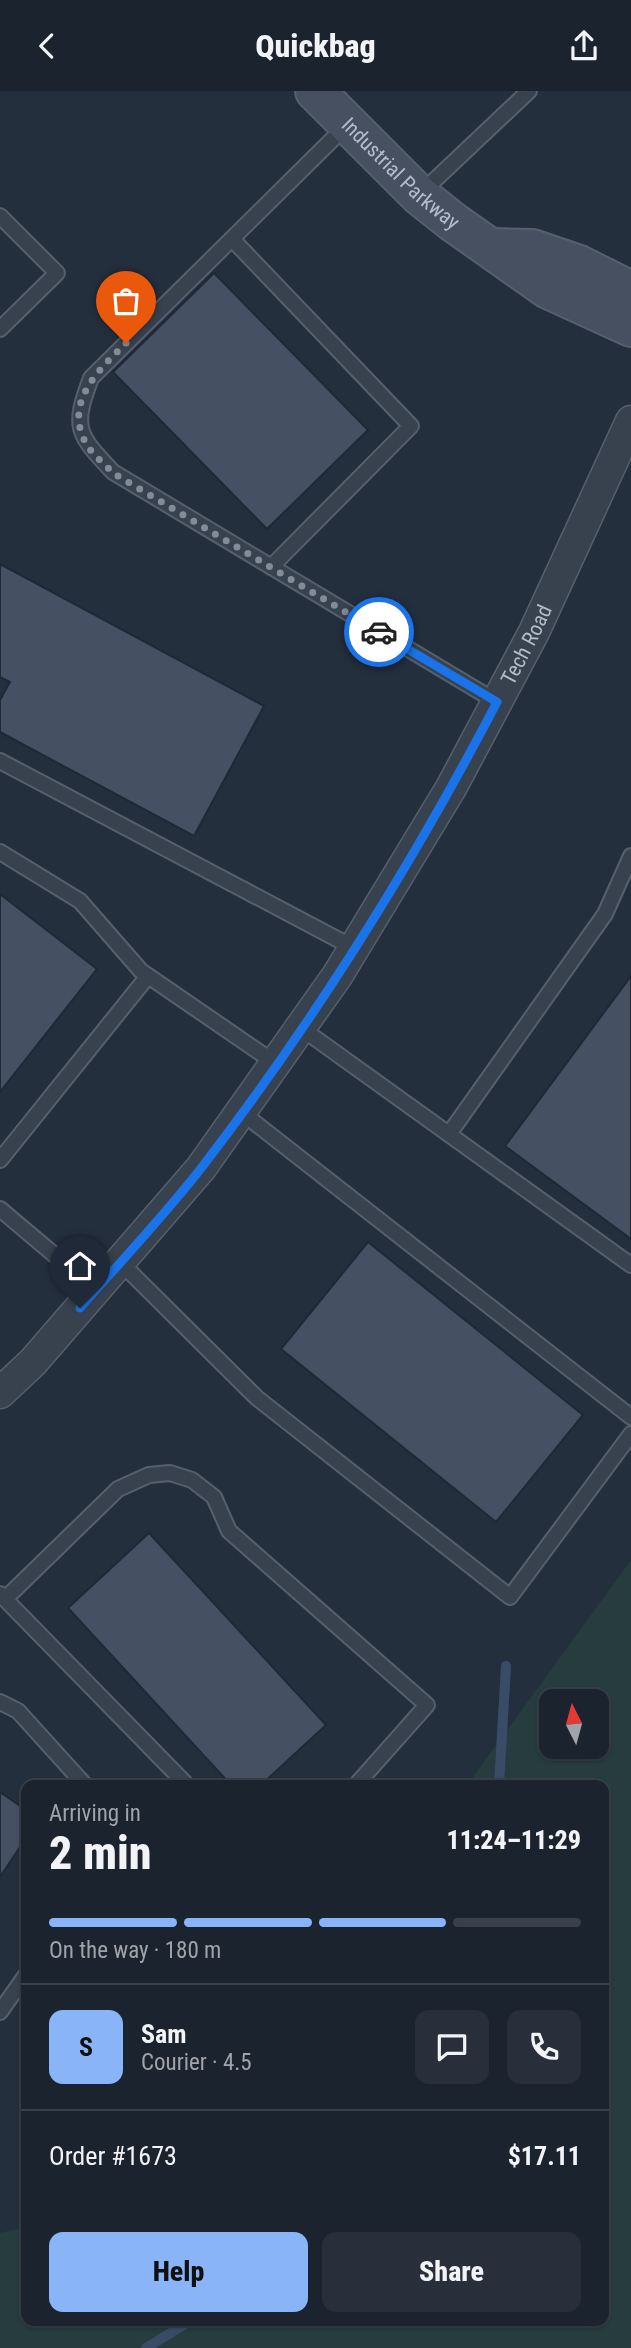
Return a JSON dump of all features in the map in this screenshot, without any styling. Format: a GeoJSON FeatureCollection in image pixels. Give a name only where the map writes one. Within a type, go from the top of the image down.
{"type":"FeatureCollection","features":[{"type":"Feature","properties":{"kind":"street","name":"Industrial Parkway"},"geometry":{"type":"LineString","coordinates":[[315,91],[419,195],[548,289],[631,327]]}},
{"type":"Feature","properties":{"kind":"street"},"geometry":{"type":"LineString","coordinates":[[491,248],[532,249],[579,265],[631,291]]}},
{"type":"Feature","properties":{"kind":"street","name":"Tech Road"},"geometry":{"type":"LineString","coordinates":[[0,1393],[33,1361],[201,1168],[301,1028],[354,948],[452,788],[534,632],[631,421]]}},
{"type":"Feature","properties":{"kind":"lane"},"geometry":{"type":"LineString","coordinates":[[419,195],[529,91]]}},
{"type":"Feature","properties":{"kind":"lane"},"geometry":{"type":"LineString","coordinates":[[348,125],[91,378],[78,412],[87,444],[113,473],[497,702]]}},
{"type":"Feature","properties":{"kind":"lane"},"geometry":{"type":"LineString","coordinates":[[0,216],[57,273],[0,329]]}},
{"type":"Feature","properties":{"kind":"lane"},"geometry":{"type":"LineString","coordinates":[[232,239],[411,426],[271,567]]}},
{"type":"Feature","properties":{"kind":"lane"},"geometry":{"type":"LineString","coordinates":[[0,761],[354,948]]}},
{"type":"Feature","properties":{"kind":"lane"},"geometry":{"type":"LineString","coordinates":[[0,852],[80,901],[148,976],[275,1063]]}},
{"type":"Feature","properties":{"kind":"lane"},"geometry":{"type":"LineString","coordinates":[[449,1134],[605,914],[631,856]]}},
{"type":"Feature","properties":{"kind":"lane"},"geometry":{"type":"LineString","coordinates":[[0,1160],[148,976]]}},
{"type":"Feature","properties":{"kind":"lane"},"geometry":{"type":"LineString","coordinates":[[301,1028],[631,1265]]}},
{"type":"Feature","properties":{"kind":"lane"},"geometry":{"type":"LineString","coordinates":[[241,1112],[631,1417]]}},
{"type":"Feature","properties":{"kind":"lane"},"geometry":{"type":"LineString","coordinates":[[0,1209],[96,1290]]}},
{"type":"Feature","properties":{"kind":"lane"},"geometry":{"type":"LineString","coordinates":[[120,1262],[257,1398],[510,1597],[631,1434]]}},
{"type":"Feature","properties":{"kind":"lane"},"geometry":{"type":"LineString","coordinates":[[182,1780],[2,1597],[118,1489],[149,1475],[170,1473],[192,1479],[214,1497],[229,1531],[427,1705],[360,1780]]}},
{"type":"Feature","properties":{"kind":"lane"},"geometry":{"type":"LineString","coordinates":[[0,1702],[18,1711],[80,1780]]}},
{"type":"Feature","properties":{"kind":"lane"},"geometry":{"type":"LineString","coordinates":[[0,2013],[21,1982]]}},
{"type":"Feature","properties":{"kind":"green space"},"geometry":{"type":"Polygon","coordinates":[[[631,1560],[631,2348],[0,2348],[0,2233],[21,2228],[21,2326],[609,2326],[609,1780],[471,1780],[631,1560]]]}},
{"type":"Feature","properties":{"kind":"building"},"geometry":{"type":"Polygon","coordinates":[[[214,273],[368,430],[267,529],[113,372],[214,273]]]}},
{"type":"Feature","properties":{"kind":"building"},"geometry":{"type":"Polygon","coordinates":[[[0,564],[264,706],[194,836],[0,732],[0,700],[10,682],[0,677],[0,564]]]}},
{"type":"Feature","properties":{"kind":"building"},"geometry":{"type":"Polygon","coordinates":[[[0,894],[97,969],[0,1092],[0,894]]]}},
{"type":"Feature","properties":{"kind":"building"},"geometry":{"type":"Polygon","coordinates":[[[631,976],[631,1239],[505,1146],[631,976]]]}},
{"type":"Feature","properties":{"kind":"building"},"geometry":{"type":"Polygon","coordinates":[[[368,1242],[583,1415],[496,1522],[281,1349],[368,1242]]]}},
{"type":"Feature","properties":{"kind":"building"},"geometry":{"type":"Polygon","coordinates":[[[149,1533],[326,1725],[266,1780],[226,1780],[68,1608],[149,1533]]]}},
{"type":"Feature","properties":{"kind":"building"},"geometry":{"type":"Polygon","coordinates":[[[0,1792],[21,1807],[21,1846],[0,1877],[0,1792]]]}},
{"type":"Feature","properties":{"kind":"waterway"},"geometry":{"type":"LineString","coordinates":[[499,1780],[506,1666]]}},
{"type":"Feature","properties":{"kind":"waterway"},"geometry":{"type":"LineString","coordinates":[[146,2348],[182,2326]]}},
{"type":"Feature","properties":{"kind":"way so far"},"geometry":{"type":"LineString","coordinates":[[126,343],[91,378],[78,412],[87,444],[113,473],[379,632]]}},
{"type":"Feature","properties":{"kind":"route"},"geometry":{"type":"LineString","coordinates":[[80,1308],[201,1168],[337,976],[452,788],[497,702],[379,632]]}}]}
